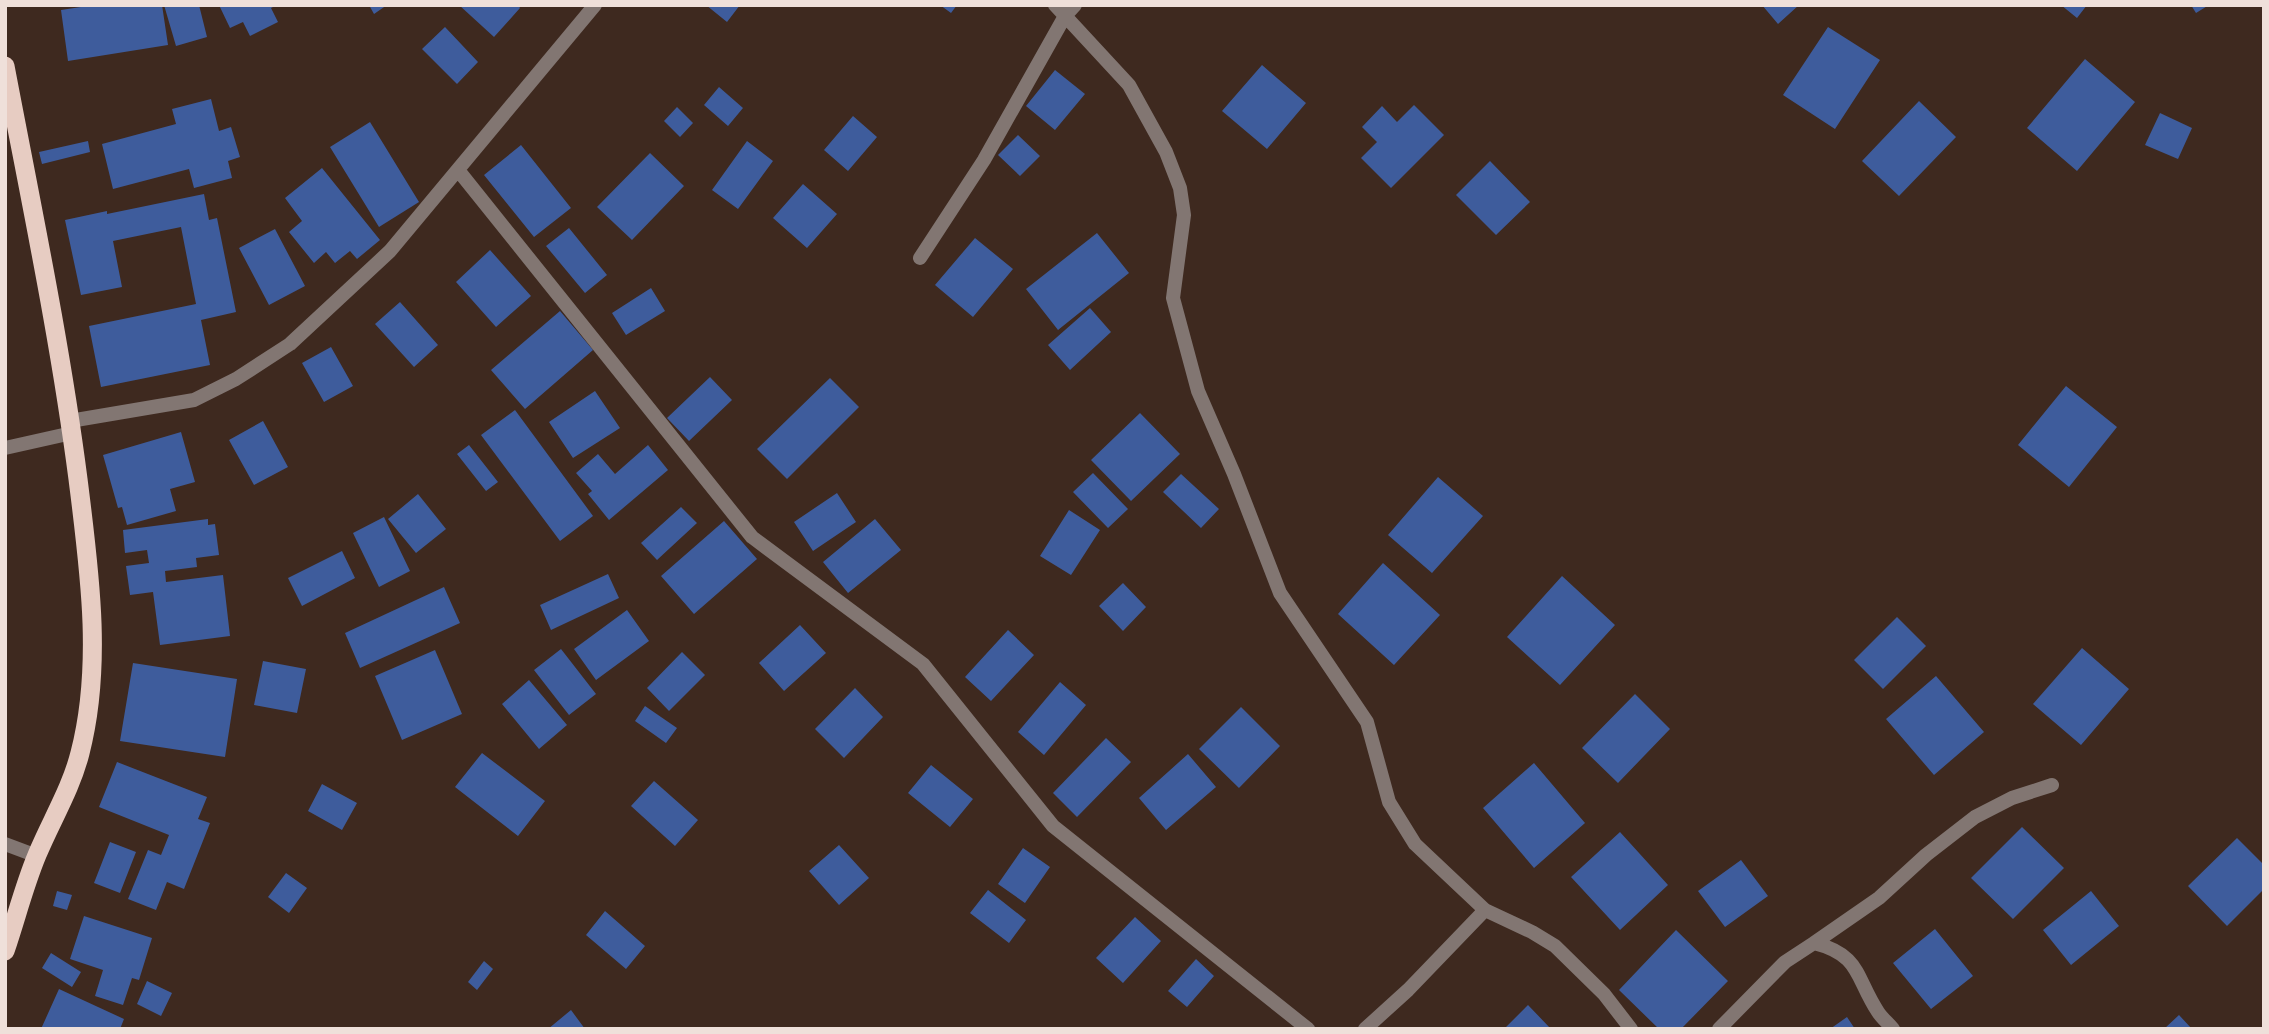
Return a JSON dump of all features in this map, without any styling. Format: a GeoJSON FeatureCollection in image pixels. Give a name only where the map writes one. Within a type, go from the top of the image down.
{"type":"FeatureCollection","features":[{"type":"Feature","properties":{"kind":"highway"},"geometry":{"type":"LineString","coordinates":[[5,66],[71,427],[91,598],[91,684],[80,753],[61,806],[37,856],[5,951]]}},
{"type":"Feature","properties":{"kind":"street"},"geometry":{"type":"LineString","coordinates":[[5,448],[71,427],[194,400],[236,379],[290,344],[390,251],[595,5]]}},
{"type":"Feature","properties":{"kind":"street"},"geometry":{"type":"LineString","coordinates":[[1055,5],[1129,85],[1166,152],[1180,188],[1184,215],[1173,298],[1198,391],[1234,474],[1280,593],[1367,722],[1389,802],[1415,844],[1485,910],[1555,946],[1604,995],[1631,1029]]}},
{"type":"Feature","properties":{"kind":"street"},"geometry":{"type":"LineString","coordinates":[[920,258],[984,160],[1065,16],[1075,5]]}},
{"type":"Feature","properties":{"kind":"street"},"geometry":{"type":"LineString","coordinates":[[457,170],[752,537],[923,664],[1053,827],[1308,1029]]}},
{"type":"Feature","properties":{"kind":"street"},"geometry":{"type":"LineString","coordinates":[[1719,1029],[1785,962],[1879,898],[1926,855],[1975,817],[2012,798],[2052,785]]}},
{"type":"Feature","properties":{"kind":"street"},"geometry":{"type":"LineString","coordinates":[[5,844],[37,856]]}},
{"type":"Feature","properties":{"kind":"street"},"geometry":{"type":"LineString","coordinates":[[1366,1029],[1408,990],[1485,910]]}},
{"type":"Feature","properties":{"kind":"street"},"geometry":{"type":"LineString","coordinates":[[1814,943],[1836,950],[1847,958],[1857,970],[1878,1012],[1893,1029]]}},
{"type":"Feature","properties":{"kind":"building"},"geometry":{"type":"Polygon","coordinates":[[[94,5],[162,5],[168,45],[68,61],[61,10],[94,5]]]}},
{"type":"Feature","properties":{"kind":"building"},"geometry":{"type":"Polygon","coordinates":[[[164,5],[199,5],[207,37],[176,46],[164,5]]]}},
{"type":"Feature","properties":{"kind":"building"},"geometry":{"type":"Polygon","coordinates":[[[219,5],[277,5],[271,8],[278,22],[250,36],[243,22],[230,28],[219,5]]]}},
{"type":"Feature","properties":{"kind":"building"},"geometry":{"type":"Polygon","coordinates":[[[369,5],[387,5],[374,14],[369,5]]]}},
{"type":"Feature","properties":{"kind":"building"},"geometry":{"type":"Polygon","coordinates":[[[459,5],[518,5],[520,8],[494,37],[459,5]]]}},
{"type":"Feature","properties":{"kind":"building"},"geometry":{"type":"Polygon","coordinates":[[[706,5],[740,5],[727,22],[706,5]]]}},
{"type":"Feature","properties":{"kind":"building"},"geometry":{"type":"Polygon","coordinates":[[[940,5],[957,5],[951,13],[940,5]]]}},
{"type":"Feature","properties":{"kind":"building"},"geometry":{"type":"Polygon","coordinates":[[[1762,5],[1799,5],[1778,24],[1762,5]]]}},
{"type":"Feature","properties":{"kind":"building"},"geometry":{"type":"Polygon","coordinates":[[[2061,5],[2087,5],[2077,18],[2061,5]]]}},
{"type":"Feature","properties":{"kind":"building"},"geometry":{"type":"Polygon","coordinates":[[[2191,5],[2209,5],[2196,13],[2191,5]]]}},
{"type":"Feature","properties":{"kind":"building"},"geometry":{"type":"Polygon","coordinates":[[[445,27],[478,62],[457,84],[422,49],[445,27]]]}},
{"type":"Feature","properties":{"kind":"building"},"geometry":{"type":"Polygon","coordinates":[[[1828,27],[1880,60],[1835,129],[1783,95],[1828,27]]]}},
{"type":"Feature","properties":{"kind":"building"},"geometry":{"type":"Polygon","coordinates":[[[2085,59],[2135,102],[2077,171],[2027,128],[2085,59]]]}},
{"type":"Feature","properties":{"kind":"building"},"geometry":{"type":"Polygon","coordinates":[[[1262,65],[1306,103],[1267,149],[1222,111],[1262,65]]]}},
{"type":"Feature","properties":{"kind":"building"},"geometry":{"type":"Polygon","coordinates":[[[1055,70],[1085,94],[1055,130],[1026,106],[1055,70]]]}},
{"type":"Feature","properties":{"kind":"building"},"geometry":{"type":"Polygon","coordinates":[[[719,87],[743,108],[728,126],[704,105],[719,87]]]}},
{"type":"Feature","properties":{"kind":"building"},"geometry":{"type":"Polygon","coordinates":[[[211,99],[219,131],[231,127],[240,157],[228,161],[232,178],[194,188],[189,169],[113,189],[102,144],[176,124],[172,109],[211,99]]]}},
{"type":"Feature","properties":{"kind":"building"},"geometry":{"type":"Polygon","coordinates":[[[1919,101],[1956,137],[1899,196],[1862,161],[1919,101]]]}},
{"type":"Feature","properties":{"kind":"building"},"geometry":{"type":"Polygon","coordinates":[[[1414,105],[1444,135],[1391,188],[1361,158],[1377,142],[1362,127],[1382,106],[1397,122],[1414,105]]]}},
{"type":"Feature","properties":{"kind":"building"},"geometry":{"type":"Polygon","coordinates":[[[677,107],[693,123],[680,137],[664,121],[677,107]]]}},
{"type":"Feature","properties":{"kind":"building"},"geometry":{"type":"Polygon","coordinates":[[[2160,113],[2192,128],[2178,159],[2145,145],[2160,113]]]}},
{"type":"Feature","properties":{"kind":"building"},"geometry":{"type":"Polygon","coordinates":[[[853,116],[877,137],[848,171],[824,150],[853,116]]]}},
{"type":"Feature","properties":{"kind":"building"},"geometry":{"type":"Polygon","coordinates":[[[370,122],[419,202],[379,227],[330,147],[370,122]]]}},
{"type":"Feature","properties":{"kind":"building"},"geometry":{"type":"Polygon","coordinates":[[[1018,135],[1040,156],[1020,176],[998,155],[1018,135]]]}},
{"type":"Feature","properties":{"kind":"building"},"geometry":{"type":"Polygon","coordinates":[[[88,141],[90,152],[42,164],[39,152],[88,141]]]}},
{"type":"Feature","properties":{"kind":"building"},"geometry":{"type":"Polygon","coordinates":[[[747,141],[773,161],[738,209],[712,190],[747,141]]]}},
{"type":"Feature","properties":{"kind":"building"},"geometry":{"type":"Polygon","coordinates":[[[521,145],[571,208],[534,237],[484,175],[521,145]]]}},
{"type":"Feature","properties":{"kind":"building"},"geometry":{"type":"Polygon","coordinates":[[[650,153],[684,186],[632,240],[597,207],[650,153]]]}},
{"type":"Feature","properties":{"kind":"building"},"geometry":{"type":"Polygon","coordinates":[[[1490,161],[1530,202],[1496,235],[1456,195],[1490,161]]]}},
{"type":"Feature","properties":{"kind":"building"},"geometry":{"type":"Polygon","coordinates":[[[322,168],[380,240],[357,259],[350,251],[335,263],[326,252],[314,263],[289,232],[302,221],[285,198],[322,168]]]}},
{"type":"Feature","properties":{"kind":"building"},"geometry":{"type":"Polygon","coordinates":[[[803,184],[837,214],[807,248],[773,218],[803,184]]]}},
{"type":"Feature","properties":{"kind":"building"},"geometry":{"type":"Polygon","coordinates":[[[204,194],[209,220],[217,218],[236,312],[201,320],[210,365],[101,387],[89,326],[196,304],[181,227],[113,241],[122,287],[81,295],[65,220],[204,194]]]}},
{"type":"Feature","properties":{"kind":"building"},"geometry":{"type":"Polygon","coordinates":[[[569,228],[607,275],[585,293],[546,246],[569,228]]]}},
{"type":"Feature","properties":{"kind":"building"},"geometry":{"type":"Polygon","coordinates":[[[275,229],[305,286],[269,305],[239,248],[275,229]]]}},
{"type":"Feature","properties":{"kind":"building"},"geometry":{"type":"Polygon","coordinates":[[[1097,233],[1129,273],[1058,330],[1026,289],[1097,233]]]}},
{"type":"Feature","properties":{"kind":"building"},"geometry":{"type":"Polygon","coordinates":[[[975,238],[1013,269],[973,317],[935,285],[975,238]]]}},
{"type":"Feature","properties":{"kind":"building"},"geometry":{"type":"Polygon","coordinates":[[[490,250],[531,296],[496,327],[456,282],[490,250]]]}},
{"type":"Feature","properties":{"kind":"building"},"geometry":{"type":"Polygon","coordinates":[[[651,288],[665,311],[626,335],[612,313],[651,288]]]}},
{"type":"Feature","properties":{"kind":"building"},"geometry":{"type":"Polygon","coordinates":[[[400,302],[438,345],[414,367],[375,324],[400,302]]]}},
{"type":"Feature","properties":{"kind":"building"},"geometry":{"type":"Polygon","coordinates":[[[1090,308],[1111,332],[1070,370],[1048,345],[1090,308]]]}},
{"type":"Feature","properties":{"kind":"building"},"geometry":{"type":"Polygon","coordinates":[[[560,311],[593,350],[525,409],[491,370],[560,311]]]}},
{"type":"Feature","properties":{"kind":"building"},"geometry":{"type":"Polygon","coordinates":[[[331,347],[353,386],[324,402],[302,363],[331,347]]]}},
{"type":"Feature","properties":{"kind":"building"},"geometry":{"type":"Polygon","coordinates":[[[710,377],[732,400],[689,441],[667,418],[710,377]]]}},
{"type":"Feature","properties":{"kind":"building"},"geometry":{"type":"Polygon","coordinates":[[[830,378],[859,407],[787,479],[757,449],[830,378]]]}},
{"type":"Feature","properties":{"kind":"building"},"geometry":{"type":"Polygon","coordinates":[[[2066,386],[2117,427],[2069,487],[2018,445],[2066,386]]]}},
{"type":"Feature","properties":{"kind":"building"},"geometry":{"type":"Polygon","coordinates":[[[595,391],[620,428],[573,458],[549,422],[595,391]]]}},
{"type":"Feature","properties":{"kind":"building"},"geometry":{"type":"Polygon","coordinates":[[[515,410],[593,516],[560,541],[481,435],[515,410]]]}},
{"type":"Feature","properties":{"kind":"building"},"geometry":{"type":"Polygon","coordinates":[[[1140,413],[1180,454],[1131,501],[1091,460],[1140,413]]]}},
{"type":"Feature","properties":{"kind":"building"},"geometry":{"type":"Polygon","coordinates":[[[263,421],[288,467],[254,485],[229,440],[263,421]]]}},
{"type":"Feature","properties":{"kind":"building"},"geometry":{"type":"Polygon","coordinates":[[[181,432],[195,482],[170,489],[176,511],[127,525],[122,507],[118,508],[103,455],[181,432]]]}},
{"type":"Feature","properties":{"kind":"building"},"geometry":{"type":"Polygon","coordinates":[[[469,445],[498,482],[486,491],[457,454],[469,445]]]}},
{"type":"Feature","properties":{"kind":"building"},"geometry":{"type":"Polygon","coordinates":[[[648,445],[668,470],[609,520],[588,494],[592,491],[576,473],[598,454],[615,474],[648,445]]]}},
{"type":"Feature","properties":{"kind":"building"},"geometry":{"type":"Polygon","coordinates":[[[1093,473],[1128,509],[1108,528],[1073,492],[1093,473]]]}},
{"type":"Feature","properties":{"kind":"building"},"geometry":{"type":"Polygon","coordinates":[[[1181,474],[1219,509],[1201,528],[1163,492],[1181,474]]]}},
{"type":"Feature","properties":{"kind":"building"},"geometry":{"type":"Polygon","coordinates":[[[1438,477],[1483,516],[1432,573],[1388,535],[1438,477]]]}},
{"type":"Feature","properties":{"kind":"building"},"geometry":{"type":"Polygon","coordinates":[[[837,493],[856,522],[813,551],[794,522],[837,493]]]}},
{"type":"Feature","properties":{"kind":"building"},"geometry":{"type":"Polygon","coordinates":[[[418,494],[446,529],[416,553],[388,519],[418,494]]]}},
{"type":"Feature","properties":{"kind":"building"},"geometry":{"type":"Polygon","coordinates":[[[681,507],[697,523],[657,560],[641,543],[681,507]]]}},
{"type":"Feature","properties":{"kind":"building"},"geometry":{"type":"Polygon","coordinates":[[[1069,510],[1100,530],[1071,575],[1040,556],[1069,510]]]}},
{"type":"Feature","properties":{"kind":"building"},"geometry":{"type":"Polygon","coordinates":[[[384,517],[410,571],[379,587],[353,533],[384,517]]]}},
{"type":"Feature","properties":{"kind":"building"},"geometry":{"type":"Polygon","coordinates":[[[208,519],[208,525],[215,524],[219,555],[196,558],[197,567],[165,571],[166,582],[223,575],[230,636],[160,645],[153,592],[130,595],[126,566],[149,563],[147,550],[125,553],[123,530],[208,519]]]}},
{"type":"Feature","properties":{"kind":"building"},"geometry":{"type":"Polygon","coordinates":[[[875,519],[901,550],[848,593],[823,562],[875,519]]]}},
{"type":"Feature","properties":{"kind":"building"},"geometry":{"type":"Polygon","coordinates":[[[724,521],[757,559],[694,614],[661,576],[724,521]]]}},
{"type":"Feature","properties":{"kind":"building"},"geometry":{"type":"Polygon","coordinates":[[[342,551],[355,578],[302,606],[288,578],[342,551]]]}},
{"type":"Feature","properties":{"kind":"building"},"geometry":{"type":"Polygon","coordinates":[[[1383,563],[1440,615],[1394,665],[1338,614],[1383,563]]]}},
{"type":"Feature","properties":{"kind":"building"},"geometry":{"type":"Polygon","coordinates":[[[608,574],[619,598],[551,630],[540,605],[608,574]]]}},
{"type":"Feature","properties":{"kind":"building"},"geometry":{"type":"Polygon","coordinates":[[[1562,576],[1615,625],[1560,685],[1507,637],[1562,576]]]}},
{"type":"Feature","properties":{"kind":"building"},"geometry":{"type":"Polygon","coordinates":[[[1123,583],[1146,607],[1123,631],[1099,606],[1123,583]]]}},
{"type":"Feature","properties":{"kind":"building"},"geometry":{"type":"Polygon","coordinates":[[[444,587],[460,623],[360,668],[345,633],[444,587]]]}},
{"type":"Feature","properties":{"kind":"building"},"geometry":{"type":"Polygon","coordinates":[[[627,610],[649,641],[596,680],[574,649],[627,610]]]}},
{"type":"Feature","properties":{"kind":"building"},"geometry":{"type":"Polygon","coordinates":[[[1897,617],[1926,646],[1883,689],[1854,660],[1897,617]]]}},
{"type":"Feature","properties":{"kind":"building"},"geometry":{"type":"Polygon","coordinates":[[[800,625],[826,653],[784,691],[759,663],[800,625]]]}},
{"type":"Feature","properties":{"kind":"building"},"geometry":{"type":"Polygon","coordinates":[[[1008,630],[1034,655],[991,701],[965,677],[1008,630]]]}},
{"type":"Feature","properties":{"kind":"building"},"geometry":{"type":"Polygon","coordinates":[[[2082,648],[2129,689],[2081,745],[2033,704],[2082,648]]]}},
{"type":"Feature","properties":{"kind":"building"},"geometry":{"type":"Polygon","coordinates":[[[561,649],[596,694],[569,715],[534,670],[561,649]]]}},
{"type":"Feature","properties":{"kind":"building"},"geometry":{"type":"Polygon","coordinates":[[[435,650],[462,714],[402,740],[375,676],[435,650]]]}},
{"type":"Feature","properties":{"kind":"building"},"geometry":{"type":"Polygon","coordinates":[[[682,652],[705,675],[669,711],[647,688],[682,652]]]}},
{"type":"Feature","properties":{"kind":"building"},"geometry":{"type":"Polygon","coordinates":[[[263,661],[306,669],[297,713],[254,705],[263,661]]]}},
{"type":"Feature","properties":{"kind":"building"},"geometry":{"type":"Polygon","coordinates":[[[133,663],[237,679],[225,757],[120,741],[133,663]]]}},
{"type":"Feature","properties":{"kind":"building"},"geometry":{"type":"Polygon","coordinates":[[[1936,676],[1984,732],[1934,775],[1886,719],[1936,676]]]}},
{"type":"Feature","properties":{"kind":"building"},"geometry":{"type":"Polygon","coordinates":[[[529,680],[567,725],[539,749],[502,704],[529,680]]]}},
{"type":"Feature","properties":{"kind":"building"},"geometry":{"type":"Polygon","coordinates":[[[1060,682],[1086,705],[1044,755],[1018,732],[1060,682]]]}},
{"type":"Feature","properties":{"kind":"building"},"geometry":{"type":"Polygon","coordinates":[[[855,688],[883,717],[844,758],[815,729],[855,688]]]}},
{"type":"Feature","properties":{"kind":"building"},"geometry":{"type":"Polygon","coordinates":[[[1635,694],[1670,729],[1618,783],[1582,748],[1635,694]]]}},
{"type":"Feature","properties":{"kind":"building"},"geometry":{"type":"Polygon","coordinates":[[[645,706],[677,728],[666,743],[635,721],[645,706]]]}},
{"type":"Feature","properties":{"kind":"building"},"geometry":{"type":"Polygon","coordinates":[[[1241,707],[1280,746],[1239,788],[1199,749],[1241,707]]]}},
{"type":"Feature","properties":{"kind":"building"},"geometry":{"type":"Polygon","coordinates":[[[1106,738],[1131,762],[1077,817],[1053,793],[1106,738]]]}},
{"type":"Feature","properties":{"kind":"building"},"geometry":{"type":"Polygon","coordinates":[[[482,753],[545,801],[518,836],[455,787],[482,753]]]}},
{"type":"Feature","properties":{"kind":"building"},"geometry":{"type":"Polygon","coordinates":[[[1188,754],[1216,787],[1166,830],[1139,798],[1188,754]]]}},
{"type":"Feature","properties":{"kind":"building"},"geometry":{"type":"Polygon","coordinates":[[[117,762],[207,797],[198,819],[210,823],[184,889],[167,882],[156,910],[128,899],[148,850],[161,855],[169,835],[99,807],[117,762]]]}},
{"type":"Feature","properties":{"kind":"building"},"geometry":{"type":"Polygon","coordinates":[[[1534,763],[1585,823],[1534,868],[1483,808],[1534,763]]]}},
{"type":"Feature","properties":{"kind":"building"},"geometry":{"type":"Polygon","coordinates":[[[931,765],[973,799],[950,827],[908,793],[931,765]]]}},
{"type":"Feature","properties":{"kind":"building"},"geometry":{"type":"Polygon","coordinates":[[[654,781],[698,820],[675,846],[631,806],[654,781]]]}},
{"type":"Feature","properties":{"kind":"building"},"geometry":{"type":"Polygon","coordinates":[[[322,784],[357,803],[342,830],[308,811],[322,784]]]}},
{"type":"Feature","properties":{"kind":"building"},"geometry":{"type":"Polygon","coordinates":[[[2022,827],[2064,868],[2013,919],[1971,878],[2022,827]]]}},
{"type":"Feature","properties":{"kind":"building"},"geometry":{"type":"Polygon","coordinates":[[[1620,832],[1668,885],[1620,930],[1571,877],[1620,832]]]}},
{"type":"Feature","properties":{"kind":"building"},"geometry":{"type":"Polygon","coordinates":[[[2237,838],[2264,865],[2264,889],[2227,926],[2188,886],[2237,838]]]}},
{"type":"Feature","properties":{"kind":"building"},"geometry":{"type":"Polygon","coordinates":[[[110,842],[136,852],[120,893],[94,883],[110,842]]]}},
{"type":"Feature","properties":{"kind":"building"},"geometry":{"type":"Polygon","coordinates":[[[839,845],[869,878],[839,905],[809,871],[839,845]]]}},
{"type":"Feature","properties":{"kind":"building"},"geometry":{"type":"Polygon","coordinates":[[[1023,848],[1050,867],[1025,903],[998,884],[1023,848]]]}},
{"type":"Feature","properties":{"kind":"building"},"geometry":{"type":"Polygon","coordinates":[[[1741,860],[1768,896],[1725,927],[1698,891],[1741,860]]]}},
{"type":"Feature","properties":{"kind":"building"},"geometry":{"type":"Polygon","coordinates":[[[286,873],[307,888],[289,913],[268,897],[286,873]]]}},
{"type":"Feature","properties":{"kind":"building"},"geometry":{"type":"Polygon","coordinates":[[[988,890],[1026,920],[1009,943],[970,913],[988,890]]]}},
{"type":"Feature","properties":{"kind":"building"},"geometry":{"type":"Polygon","coordinates":[[[57,891],[72,895],[67,910],[53,906],[57,891]]]}},
{"type":"Feature","properties":{"kind":"building"},"geometry":{"type":"Polygon","coordinates":[[[2091,891],[2119,926],[2071,965],[2043,930],[2091,891]]]}},
{"type":"Feature","properties":{"kind":"building"},"geometry":{"type":"Polygon","coordinates":[[[605,911],[645,946],[626,969],[586,935],[605,911]]]}},
{"type":"Feature","properties":{"kind":"building"},"geometry":{"type":"Polygon","coordinates":[[[84,916],[152,938],[139,980],[132,978],[123,1005],[95,996],[103,970],[70,959],[84,916]]]}},
{"type":"Feature","properties":{"kind":"building"},"geometry":{"type":"Polygon","coordinates":[[[1135,917],[1161,941],[1123,983],[1096,958],[1135,917]]]}},
{"type":"Feature","properties":{"kind":"building"},"geometry":{"type":"Polygon","coordinates":[[[1935,929],[1973,976],[1931,1009],[1893,963],[1935,929]]]}},
{"type":"Feature","properties":{"kind":"building"},"geometry":{"type":"Polygon","coordinates":[[[1676,930],[1728,981],[1681,1029],[1659,1029],[1619,990],[1676,930]]]}},
{"type":"Feature","properties":{"kind":"building"},"geometry":{"type":"Polygon","coordinates":[[[51,953],[81,972],[72,987],[42,968],[51,953]]]}},
{"type":"Feature","properties":{"kind":"building"},"geometry":{"type":"Polygon","coordinates":[[[1196,959],[1214,976],[1187,1007],[1168,991],[1196,959]]]}},
{"type":"Feature","properties":{"kind":"building"},"geometry":{"type":"Polygon","coordinates":[[[484,961],[493,969],[477,990],[468,982],[484,961]]]}},
{"type":"Feature","properties":{"kind":"building"},"geometry":{"type":"Polygon","coordinates":[[[147,981],[172,993],[161,1016],[137,1004],[147,981]]]}},
{"type":"Feature","properties":{"kind":"building"},"geometry":{"type":"Polygon","coordinates":[[[59,989],[124,1019],[120,1029],[41,1029],[59,989]]]}},
{"type":"Feature","properties":{"kind":"building"},"geometry":{"type":"Polygon","coordinates":[[[1528,1005],[1551,1029],[1504,1029],[1528,1005]]]}},
{"type":"Feature","properties":{"kind":"building"},"geometry":{"type":"Polygon","coordinates":[[[571,1010],[585,1029],[548,1029],[571,1010]]]}},
{"type":"Feature","properties":{"kind":"building"},"geometry":{"type":"Polygon","coordinates":[[[2179,1015],[2192,1029],[2164,1029],[2179,1015]]]}},
{"type":"Feature","properties":{"kind":"building"},"geometry":{"type":"Polygon","coordinates":[[[1847,1017],[1855,1029],[1830,1029],[1847,1017]]]}}]}
